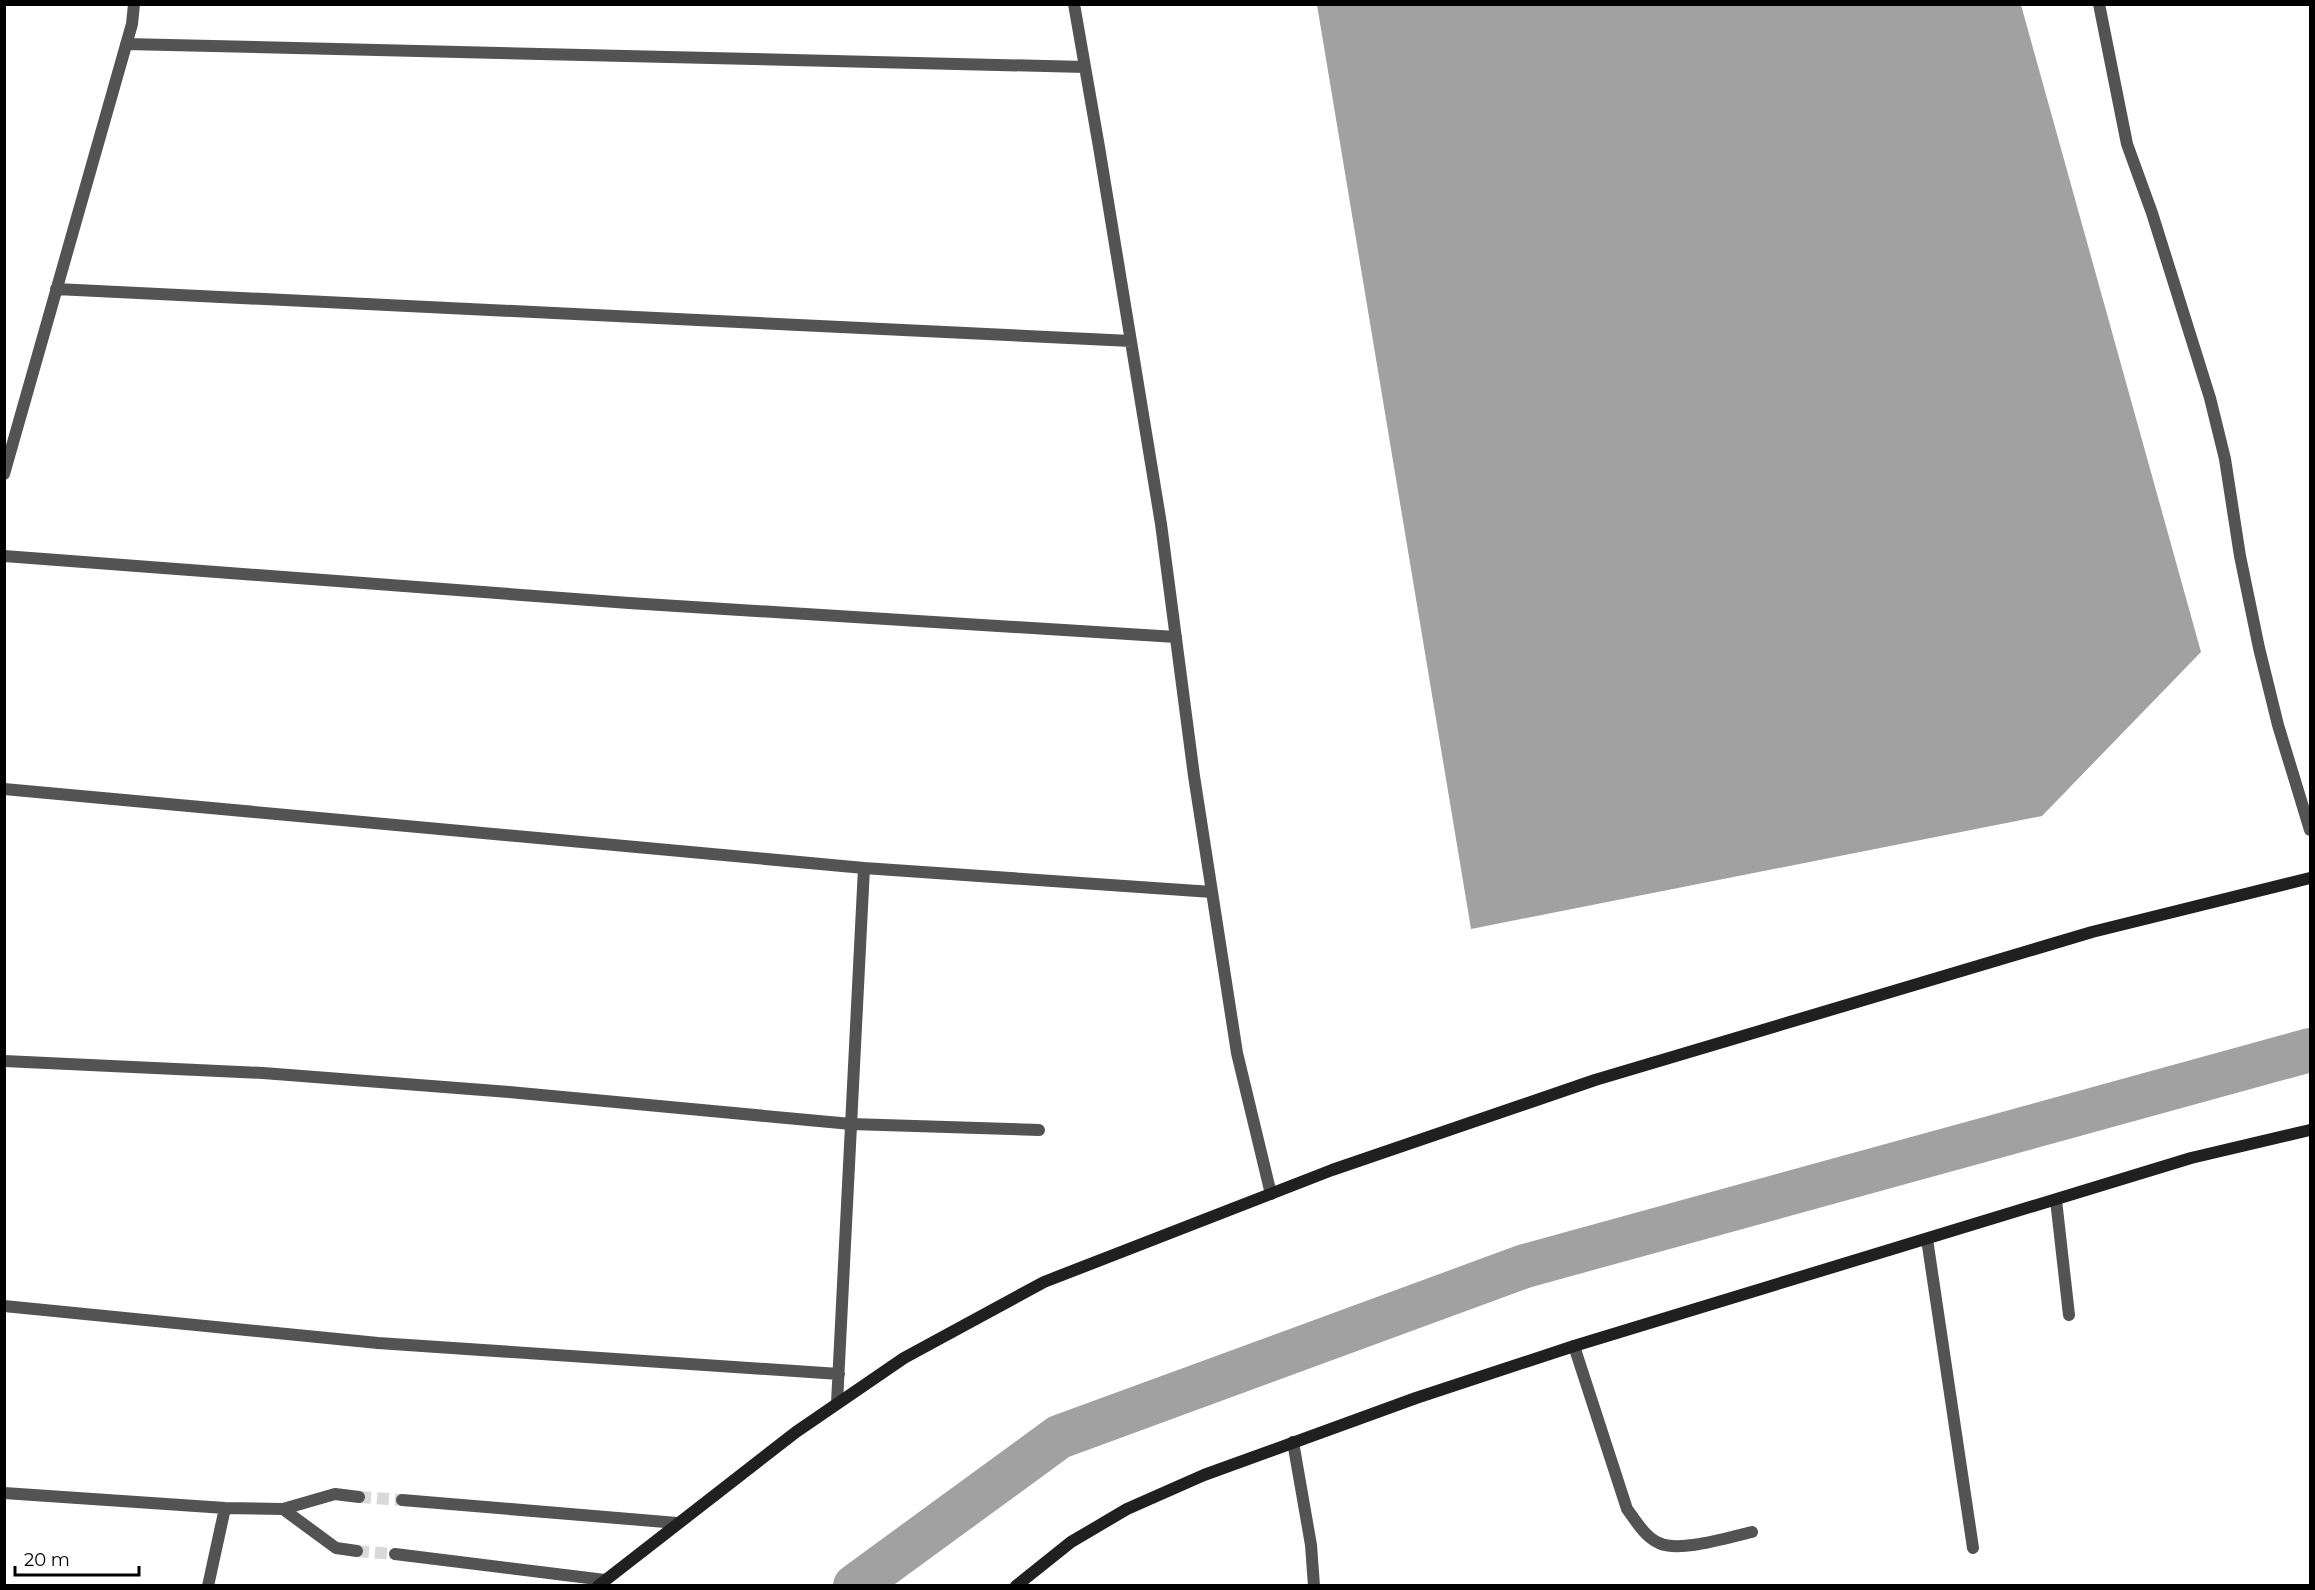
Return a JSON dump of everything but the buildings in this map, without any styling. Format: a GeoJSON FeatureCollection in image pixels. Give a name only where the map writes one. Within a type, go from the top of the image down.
{"type":"FeatureCollection","features":[{"type":"Feature","properties":{"kind":"street"},"geometry":{"type":"LineString","coordinates":[[4,474],[132,24],[134,4]]}},
{"type":"Feature","properties":{"kind":"street"},"geometry":{"type":"LineString","coordinates":[[1074,4],[1161,524],[1212,892],[1237,1053],[1271,1194]]}},
{"type":"Feature","properties":{"kind":"street"},"geometry":{"type":"LineString","coordinates":[[2099,4],[2127,144],[2152,213],[2210,398],[2225,459],[2240,556],[2259,648],[2278,725],[2310,830]]}},
{"type":"Feature","properties":{"kind":"street"},"geometry":{"type":"LineString","coordinates":[[126,44],[1085,67]]}},
{"type":"Feature","properties":{"kind":"street"},"geometry":{"type":"LineString","coordinates":[[56,288],[1131,341]]}},
{"type":"Feature","properties":{"kind":"street"},"geometry":{"type":"LineString","coordinates":[[4,556],[629,603],[1176,637]]}},
{"type":"Feature","properties":{"kind":"street"},"geometry":{"type":"LineString","coordinates":[[4,789],[864,868],[1212,892]]}},
{"type":"Feature","properties":{"kind":"street"},"geometry":{"type":"LineString","coordinates":[[837,1403],[864,868]]}},
{"type":"Feature","properties":{"kind":"street"},"geometry":{"type":"LineString","coordinates":[[395,1554],[601,1583],[796,1432],[837,1403],[904,1358],[1044,1282],[1332,1170],[1595,1080],[2092,932],[2310,878]]}},
{"type":"Feature","properties":{"kind":"street"},"geometry":{"type":"LineString","coordinates":[[4,1061],[263,1073],[509,1092],[851,1124],[1039,1130]]}},
{"type":"Feature","properties":{"kind":"street"},"geometry":{"type":"LineString","coordinates":[[1016,1586],[1071,1542],[1127,1509],[1204,1476],[1416,1398],[1574,1346],[2191,1158],[2310,1130]]}},
{"type":"Feature","properties":{"kind":"street"},"geometry":{"type":"LineString","coordinates":[[2056,1200],[2069,1315]]}},
{"type":"Feature","properties":{"kind":"street"},"geometry":{"type":"LineString","coordinates":[[1927,1239],[1973,1548]]}},
{"type":"Feature","properties":{"kind":"street"},"geometry":{"type":"LineString","coordinates":[[4,1306],[378,1343],[839,1374]]}},
{"type":"Feature","properties":{"kind":"street"},"geometry":{"type":"LineString","coordinates":[[1574,1346],[1627,1509],[1642,1530],[1660,1544],[1688,1546],[1752,1532]]}},
{"type":"Feature","properties":{"kind":"street"},"geometry":{"type":"LineString","coordinates":[[1293,1442],[1311,1545],[1314,1586]]}},
{"type":"Feature","properties":{"kind":"street"},"geometry":{"type":"LineString","coordinates":[[4,1493],[225,1508],[283,1509],[335,1494],[359,1497]]}},
{"type":"Feature","properties":{"kind":"street"},"geometry":{"type":"LineString","coordinates":[[402,1500],[677,1523]]}},
{"type":"Feature","properties":{"kind":"street"},"geometry":{"type":"LineString","coordinates":[[208,1586],[225,1508]]}},
{"type":"Feature","properties":{"kind":"street"},"geometry":{"type":"LineString","coordinates":[[283,1509],[336,1548],[357,1551]]}},
{"type":"Feature","properties":{"kind":"shaded area"},"geometry":{"type":"Polygon","coordinates":[[[1317,5],[2021,5],[2201,652],[2042,816],[1471,929],[1317,5]]]}},
{"type":"Feature","properties":{"kind":"waterway"},"geometry":{"type":"LineString","coordinates":[[855,1586],[1059,1437],[1525,1266],[2310,1050]]}},
{"type":"Feature","properties":{"kind":"tunnel"},"geometry":{"type":"LineString","coordinates":[[359,1497],[402,1500]]}},
{"type":"Feature","properties":{"kind":"tunnel"},"geometry":{"type":"LineString","coordinates":[[357,1551],[395,1554]]}}]}
